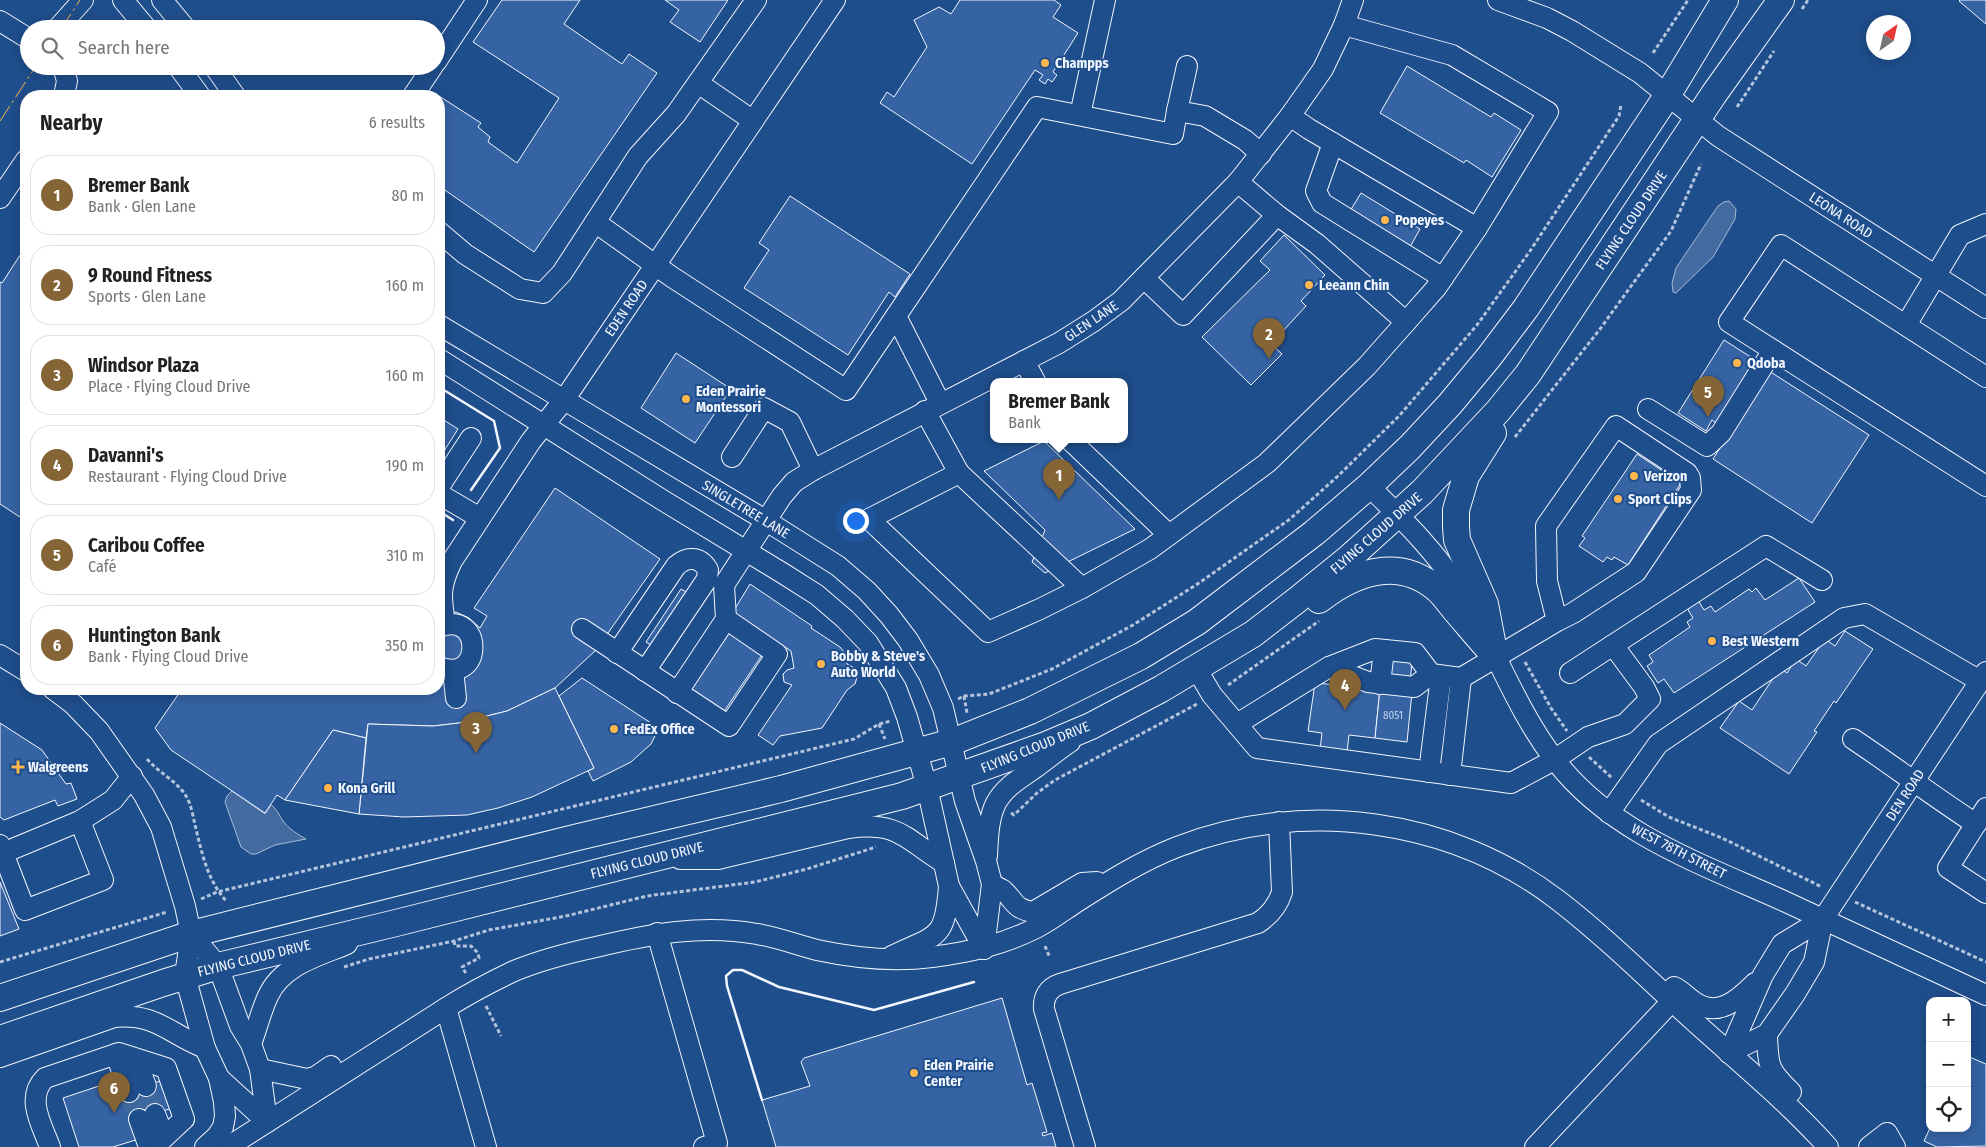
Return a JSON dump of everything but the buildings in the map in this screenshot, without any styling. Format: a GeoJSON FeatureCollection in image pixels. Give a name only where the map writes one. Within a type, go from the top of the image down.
{"type":"FeatureCollection","features":[{"type":"Feature","properties":{"kind":"main road"},"geometry":{"type":"LineString","coordinates":[[0,998],[191,934],[232,925],[350,893],[781,789],[952,742],[1030,712],[1141,656],[1197,622],[1300,544],[1369,486],[1410,447],[1450,404],[1526,308],[1667,96],[1725,0]]}},
{"type":"Feature","properties":{"kind":"main road","name":"FLYING CLOUD DRIVE"},"geometry":{"type":"LineString","coordinates":[[0,1039],[218,966],[396,924],[902,796],[1046,745],[1090,726],[1196,668],[1253,634],[1350,557],[1422,492],[1486,424],[1528,374],[1714,94],[1791,6]]}},
{"type":"Feature","properties":{"kind":"main road"},"geometry":{"type":"LineString","coordinates":[[1506,650],[1457,540],[1456,510],[1466,476],[1528,374]]}},
{"type":"Feature","properties":{"kind":"main road"},"geometry":{"type":"LineString","coordinates":[[1253,634],[1285,627],[1332,590],[1360,576],[1390,570],[1408,572],[1438,590],[1506,650]]}},
{"type":"Feature","properties":{"kind":"street"},"geometry":{"type":"LineString","coordinates":[[65,20],[83,0]]}},
{"type":"Feature","properties":{"kind":"street"},"geometry":{"type":"LineString","coordinates":[[122,0],[139,20]]}},
{"type":"Feature","properties":{"kind":"street"},"geometry":{"type":"LineString","coordinates":[[162,0],[179,20]]}},
{"type":"Feature","properties":{"kind":"street"},"geometry":{"type":"LineString","coordinates":[[445,48],[477,0]]}},
{"type":"Feature","properties":{"kind":"street"},"geometry":{"type":"LineString","coordinates":[[445,237],[465,254],[520,289],[543,293],[562,273],[638,156],[676,114],[756,0]]}},
{"type":"Feature","properties":{"kind":"street","name":"EDEN ROAD"},"geometry":{"type":"LineString","coordinates":[[445,557],[480,518],[543,426],[564,400],[835,0]]}},
{"type":"Feature","properties":{"kind":"street"},"geometry":{"type":"LineString","coordinates":[[1080,115],[1105,0]]}},
{"type":"Feature","properties":{"kind":"street","name":"GLEN LANE"},"geometry":{"type":"LineString","coordinates":[[990,378],[1058,343],[1094,321],[1121,301],[1238,182],[1290,116],[1323,69],[1344,26],[1353,0]]}},
{"type":"Feature","properties":{"kind":"street","name":"LEONA ROAD"},"geometry":{"type":"LineString","coordinates":[[1498,0],[1547,18],[1572,31],[1640,73],[1728,143],[1986,308]]}},
{"type":"Feature","properties":{"kind":"street"},"geometry":{"type":"LineString","coordinates":[[0,21],[20,33]]}},
{"type":"Feature","properties":{"kind":"street"},"geometry":{"type":"LineString","coordinates":[[959,473],[869,519],[988,632],[1082,588],[1150,549],[1267,463],[1367,366],[1436,288],[1477,228],[1548,112],[1452,55],[1344,26]]}},
{"type":"Feature","properties":{"kind":"street"},"geometry":{"type":"LineString","coordinates":[[595,222],[656,265],[846,390],[1037,107],[1173,134],[1187,66]]}},
{"type":"Feature","properties":{"kind":"street"},"geometry":{"type":"LineString","coordinates":[[65,75],[67,81],[65,90]]}},
{"type":"Feature","properties":{"kind":"street"},"geometry":{"type":"LineString","coordinates":[[185,75],[196,90]]}},
{"type":"Feature","properties":{"kind":"street"},"geometry":{"type":"LineString","coordinates":[[220,75],[231,90]]}},
{"type":"Feature","properties":{"kind":"street"},"geometry":{"type":"LineString","coordinates":[[417,90],[427,75]]}},
{"type":"Feature","properties":{"kind":"street"},"geometry":{"type":"LineString","coordinates":[[698,83],[752,120]]}},
{"type":"Feature","properties":{"kind":"street"},"geometry":{"type":"LineString","coordinates":[[1178,111],[1205,116],[1245,140],[1261,154]]}},
{"type":"Feature","properties":{"kind":"street"},"geometry":{"type":"LineString","coordinates":[[1290,116],[1477,228]]}},
{"type":"Feature","properties":{"kind":"street"},"geometry":{"type":"LineString","coordinates":[[1333,143],[1316,191],[1322,203],[1442,278]]}},
{"type":"Feature","properties":{"kind":"street"},"geometry":{"type":"LineString","coordinates":[[0,198],[20,169]]}},
{"type":"Feature","properties":{"kind":"street"},"geometry":{"type":"LineString","coordinates":[[1238,182],[1277,215],[1317,244],[1406,322]]}},
{"type":"Feature","properties":{"kind":"street"},"geometry":{"type":"LineString","coordinates":[[1144,278],[1183,315],[1277,215]]}},
{"type":"Feature","properties":{"kind":"street"},"geometry":{"type":"LineString","coordinates":[[1906,325],[1960,235],[1986,224]]}},
{"type":"Feature","properties":{"kind":"street"},"geometry":{"type":"LineString","coordinates":[[1986,377],[1781,246],[1729,322],[1986,486]]}},
{"type":"Feature","properties":{"kind":"street"},"geometry":{"type":"LineString","coordinates":[[896,316],[959,473],[1082,588]]}},
{"type":"Feature","properties":{"kind":"street","name":"SINGLETREE LANE"},"geometry":{"type":"LineString","coordinates":[[445,329],[765,520],[838,566],[868,591],[908,640],[929,675],[943,708],[974,831],[986,861]]}},
{"type":"Feature","properties":{"kind":"street"},"geometry":{"type":"LineString","coordinates":[[1648,409],[1707,446],[1721,433],[1774,350]]}},
{"type":"Feature","properties":{"kind":"street"},"geometry":{"type":"LineString","coordinates":[[1024,361],[1033,378]]}},
{"type":"Feature","properties":{"kind":"street"},"geometry":{"type":"LineString","coordinates":[[445,363],[543,426],[747,550],[817,595],[845,618],[868,643],[896,688],[907,717],[927,787],[949,886],[984,949]]}},
{"type":"Feature","properties":{"kind":"street","name":"GLEN LANE"},"geometry":{"type":"LineString","coordinates":[[645,671],[716,582],[747,550],[765,520],[794,482],[812,470],[990,378]]}},
{"type":"Feature","properties":{"kind":"street"},"geometry":{"type":"LineString","coordinates":[[732,457],[764,408],[790,422],[812,470]]}},
{"type":"Feature","properties":{"kind":"street"},"geometry":{"type":"LineString","coordinates":[[1329,667],[1368,682],[1414,687],[1446,676],[1506,650],[1573,614],[1636,572],[1691,490],[1690,478],[1687,473],[1616,426],[1546,526],[1547,581],[1557,621]]}},
{"type":"Feature","properties":{"kind":"street"},"geometry":{"type":"LineString","coordinates":[[445,478],[471,438]]}},
{"type":"Feature","properties":{"kind":"street"},"geometry":{"type":"LineString","coordinates":[[1073,443],[1169,535]]}},
{"type":"Feature","properties":{"kind":"street","name":"WEST 78TH STREET"},"geometry":{"type":"LineString","coordinates":[[1369,486],[1436,556],[1506,650],[1524,711],[1554,760],[1584,793],[1609,813],[1643,835],[1986,995]]}},
{"type":"Feature","properties":{"kind":"street"},"geometry":{"type":"LineString","coordinates":[[445,498],[480,518]]}},
{"type":"Feature","properties":{"kind":"street"},"geometry":{"type":"LineString","coordinates":[[1570,673],[1766,546],[1822,580]]}},
{"type":"Feature","properties":{"kind":"street"},"geometry":{"type":"LineString","coordinates":[[582,629],[729,726],[777,654],[726,619],[716,582],[701,562],[690,558],[676,566],[617,652]]}},
{"type":"Feature","properties":{"kind":"street"},"geometry":{"type":"LineString","coordinates":[[1609,813],[1658,744],[1844,618],[1865,614],[1983,676]]}},
{"type":"Feature","properties":{"kind":"street"},"geometry":{"type":"LineString","coordinates":[[677,692],[726,619]]}},
{"type":"Feature","properties":{"kind":"street"},"geometry":{"type":"LineString","coordinates":[[445,625],[460,626],[471,636],[473,643],[473,651],[466,664],[446,668],[456,698]]}},
{"type":"Feature","properties":{"kind":"street"},"geometry":{"type":"LineString","coordinates":[[1196,668],[1212,695],[1257,748],[1511,784],[1554,760],[1588,737],[1626,724],[1650,700],[1644,687],[1613,645]]}},
{"type":"Feature","properties":{"kind":"street"},"geometry":{"type":"LineString","coordinates":[[1237,724],[1329,667],[1375,648],[1415,653],[1446,676]]}},
{"type":"Feature","properties":{"kind":"street"},"geometry":{"type":"LineString","coordinates":[[1393,685],[1397,651]]}},
{"type":"Feature","properties":{"kind":"street"},"geometry":{"type":"LineString","coordinates":[[0,655],[20,667]]}},
{"type":"Feature","properties":{"kind":"street"},"geometry":{"type":"LineString","coordinates":[[1435,773],[1446,676]]}},
{"type":"Feature","properties":{"kind":"street"},"geometry":{"type":"LineString","coordinates":[[1435,773],[1446,676]]}},
{"type":"Feature","properties":{"kind":"street","name":"DEN ROAD"},"geometry":{"type":"LineString","coordinates":[[1823,919],[1983,676]]}},
{"type":"Feature","properties":{"kind":"street"},"geometry":{"type":"LineString","coordinates":[[60,695],[87,718],[132,776],[154,811],[161,827],[185,906],[191,934],[185,976],[205,1048],[219,1078],[224,1102],[225,1118],[223,1127],[217,1136],[205,1147]]}},
{"type":"Feature","properties":{"kind":"street"},"geometry":{"type":"LineString","coordinates":[[984,949],[992,884],[986,861],[990,823],[994,810],[1008,788],[1090,726]]}},
{"type":"Feature","properties":{"kind":"street"},"geometry":{"type":"LineString","coordinates":[[1853,739],[1914,781],[1931,796],[1981,816],[1948,868],[1986,893]]}},
{"type":"Feature","properties":{"kind":"street"},"geometry":{"type":"LineString","coordinates":[[80,821],[103,880],[25,910],[2,849],[80,821],[113,800],[132,776]]}},
{"type":"Feature","properties":{"kind":"street"},"geometry":{"type":"LineString","coordinates":[[228,1147],[438,1012],[489,983],[549,958],[657,933],[701,929],[760,934],[840,955],[866,958],[930,958],[984,949],[1038,927],[1109,881],[1145,861],[1177,847],[1243,827],[1279,822],[1337,820],[1370,823],[1420,834],[1458,846],[1512,870],[1551,895],[1672,1001],[1811,1128],[1828,1147]]}},
{"type":"Feature","properties":{"kind":"street"},"geometry":{"type":"LineString","coordinates":[[1084,1147],[1044,1009],[1044,999],[1048,991],[1060,984],[1258,923],[1267,917],[1279,901],[1282,892],[1279,822]]}},
{"type":"Feature","properties":{"kind":"street"},"geometry":{"type":"LineString","coordinates":[[655,858],[718,859],[868,825],[883,826],[908,837],[924,851],[944,863]]}},
{"type":"Feature","properties":{"kind":"street"},"geometry":{"type":"LineString","coordinates":[[992,884],[1004,891],[1016,906],[1024,911],[1032,912],[1082,882],[1109,881]]}},
{"type":"Feature","properties":{"kind":"street"},"geometry":{"type":"LineString","coordinates":[[889,958],[933,937],[940,930],[944,922],[949,886]]}},
{"type":"Feature","properties":{"kind":"street"},"geometry":{"type":"LineString","coordinates":[[1729,1053],[1763,974],[1782,944],[1823,919]]}},
{"type":"Feature","properties":{"kind":"street"},"geometry":{"type":"LineString","coordinates":[[1729,1053],[1766,1034],[1796,994],[1814,962],[1823,919]]}},
{"type":"Feature","properties":{"kind":"street"},"geometry":{"type":"LineString","coordinates":[[251,1044],[270,992],[292,968],[396,924]]}},
{"type":"Feature","properties":{"kind":"street"},"geometry":{"type":"LineString","coordinates":[[657,933],[717,1143],[704,1147]]}},
{"type":"Feature","properties":{"kind":"street"},"geometry":{"type":"LineString","coordinates":[[191,934],[218,966],[240,1026],[251,1044],[260,1069],[267,1122]]}},
{"type":"Feature","properties":{"kind":"street"},"geometry":{"type":"LineString","coordinates":[[1640,972],[1679,989],[1694,1003],[1716,1008],[1728,1006],[1737,1001],[1763,974]]}},
{"type":"Feature","properties":{"kind":"street"},"geometry":{"type":"LineString","coordinates":[[1535,1147],[1672,1001]]}},
{"type":"Feature","properties":{"kind":"street"},"geometry":{"type":"LineString","coordinates":[[260,1069],[307,1079],[315,1077],[379,1034],[438,1012]]}},
{"type":"Feature","properties":{"kind":"street"},"geometry":{"type":"LineString","coordinates":[[438,1012],[486,1147]]}},
{"type":"Feature","properties":{"kind":"street"},"geometry":{"type":"LineString","coordinates":[[0,1057],[114,1017],[126,1016],[153,1020],[163,1024],[189,1041],[205,1048]]}},
{"type":"Feature","properties":{"kind":"street"},"geometry":{"type":"LineString","coordinates":[[1766,1034],[1770,1070],[1812,1112],[1811,1128]]}},
{"type":"Feature","properties":{"kind":"street"},"geometry":{"type":"LineString","coordinates":[[50,1147],[36,1108],[38,1085],[45,1078],[141,1072],[166,1068],[184,1119],[159,1127]]}},
{"type":"Feature","properties":{"kind":"street"},"geometry":{"type":"LineString","coordinates":[[219,1078],[267,1122]]}},
{"type":"Feature","properties":{"kind":"street"},"geometry":{"type":"LineString","coordinates":[[1869,1147],[1887,1133],[1895,1147]]}},
{"type":"Feature","properties":{"kind":"path"},"geometry":{"type":"LineString","coordinates":[[1653,53],[1688,0]]}},
{"type":"Feature","properties":{"kind":"path"},"geometry":{"type":"LineString","coordinates":[[1791,6],[1808,0]]}},
{"type":"Feature","properties":{"kind":"path"},"geometry":{"type":"LineString","coordinates":[[1737,108],[1775,50]]}},
{"type":"Feature","properties":{"kind":"path"},"geometry":{"type":"LineString","coordinates":[[943,708],[964,696],[989,694],[1052,669],[1133,625],[1199,583],[1290,519],[1338,476],[1399,416],[1477,325],[1530,251],[1619,116],[1621,105]]}},
{"type":"Feature","properties":{"kind":"path"},"geometry":{"type":"LineString","coordinates":[[1510,444],[1600,329],[1671,230],[1701,164]]}},
{"type":"Feature","properties":{"kind":"path"},"geometry":{"type":"LineString","coordinates":[[1506,650],[1577,744],[1611,778],[1641,800],[1669,817],[1722,838],[1839,896],[1986,962]]}},
{"type":"Feature","properties":{"kind":"path"},"geometry":{"type":"LineString","coordinates":[[0,962],[185,906],[217,892],[854,739],[879,724],[907,717]]}},
{"type":"Feature","properties":{"kind":"path"},"geometry":{"type":"LineString","coordinates":[[148,759],[156,769],[178,786],[187,797],[204,866],[217,892]]}},
{"type":"Feature","properties":{"kind":"path"},"geometry":{"type":"LineString","coordinates":[[1045,946],[1050,958]]}},
{"type":"Feature","properties":{"kind":"water"},"geometry":{"type":"Polygon","coordinates":[[[1729,201],[1736,209],[1735,219],[1713,257],[1676,293],[1673,292],[1672,283],[1676,268],[1718,206],[1729,201]]]}},
{"type":"Feature","properties":{"kind":"water"},"geometry":{"type":"Polygon","coordinates":[[[232,791],[265,814],[271,805],[288,826],[306,839],[275,845],[256,854],[251,854],[241,847],[225,802],[227,796],[232,791]]]}},
{"type":"Feature","properties":{"kind":"tunnel"},"geometry":{"type":"LineString","coordinates":[[146,1086],[155,1114]]}},
{"type":"Feature","properties":{"kind":"tunnel"},"geometry":{"type":"LineString","coordinates":[[129,1092],[139,1119]]}},
{"type":"Feature","properties":{"kind":"wall"},"geometry":{"type":"LineString","coordinates":[[445,391],[494,421],[500,448],[471,490]]}},
{"type":"Feature","properties":{"kind":"wall"},"geometry":{"type":"LineString","coordinates":[[445,515],[453,520]]}},
{"type":"Feature","properties":{"kind":"wall"},"geometry":{"type":"LineString","coordinates":[[762,1100],[727,986],[726,976],[733,970],[742,970],[779,987],[874,1010],[974,982]]}},
{"type":"Feature","properties":{"kind":"power"},"geometry":{"type":"LineString","coordinates":[[67,20],[80,0]]}},
{"type":"Feature","properties":{"kind":"power"},"geometry":{"type":"LineString","coordinates":[[20,90],[30,75]]}},
{"type":"Feature","properties":{"kind":"power"},"geometry":{"type":"LineString","coordinates":[[0,121],[20,90]]}},
{"type":"Feature","properties":{"kind":"place","name":"Champps"},"geometry":{"type":"Point","coordinates":[1045,63]}},
{"type":"Feature","properties":{"kind":"place","name":"Popeyes"},"geometry":{"type":"Point","coordinates":[1385,220]}},
{"type":"Feature","properties":{"kind":"place","name":"Leeann Chin"},"geometry":{"type":"Point","coordinates":[1309,285]}},
{"type":"Feature","properties":{"kind":"place","name":"9 Round Fitness"},"geometry":{"type":"Point","coordinates":[1269,359]}},
{"type":"Feature","properties":{"kind":"place","name":"Qdoba"},"geometry":{"type":"Point","coordinates":[1737,363]}},
{"type":"Feature","properties":{"kind":"place","name":"Eden Prairie Montessori"},"geometry":{"type":"Point","coordinates":[686,399]}},
{"type":"Feature","properties":{"kind":"place","name":"Caribou Coffee"},"geometry":{"type":"Point","coordinates":[1708,417]}},
{"type":"Feature","properties":{"kind":"place","name":"Verizon"},"geometry":{"type":"Point","coordinates":[1634,476]}},
{"type":"Feature","properties":{"kind":"place","name":"Sport Clips"},"geometry":{"type":"Point","coordinates":[1618,499]}},
{"type":"Feature","properties":{"kind":"place","name":"Bremer Bank"},"geometry":{"type":"Point","coordinates":[1059,500]}},
{"type":"Feature","properties":{"kind":"place","name":"Best Western"},"geometry":{"type":"Point","coordinates":[1712,641]}},
{"type":"Feature","properties":{"kind":"place","name":"Bobby & Steve's Auto World"},"geometry":{"type":"Point","coordinates":[821,664]}},
{"type":"Feature","properties":{"kind":"place","name":"Davanni's"},"geometry":{"type":"Point","coordinates":[1345,710]}},
{"type":"Feature","properties":{"kind":"place","name":"FedEx Office"},"geometry":{"type":"Point","coordinates":[614,729]}},
{"type":"Feature","properties":{"kind":"place","name":"Windsor Plaza"},"geometry":{"type":"Point","coordinates":[476,753]}},
{"type":"Feature","properties":{"kind":"place","name":"Walgreens"},"geometry":{"type":"Point","coordinates":[18,767]}},
{"type":"Feature","properties":{"kind":"place","name":"Kona Grill"},"geometry":{"type":"Point","coordinates":[328,788]}},
{"type":"Feature","properties":{"kind":"place","name":"Eden Prairie Center"},"geometry":{"type":"Point","coordinates":[914,1073]}},
{"type":"Feature","properties":{"kind":"place","name":"Huntington Bank"},"geometry":{"type":"Point","coordinates":[114,1113]}}]}
